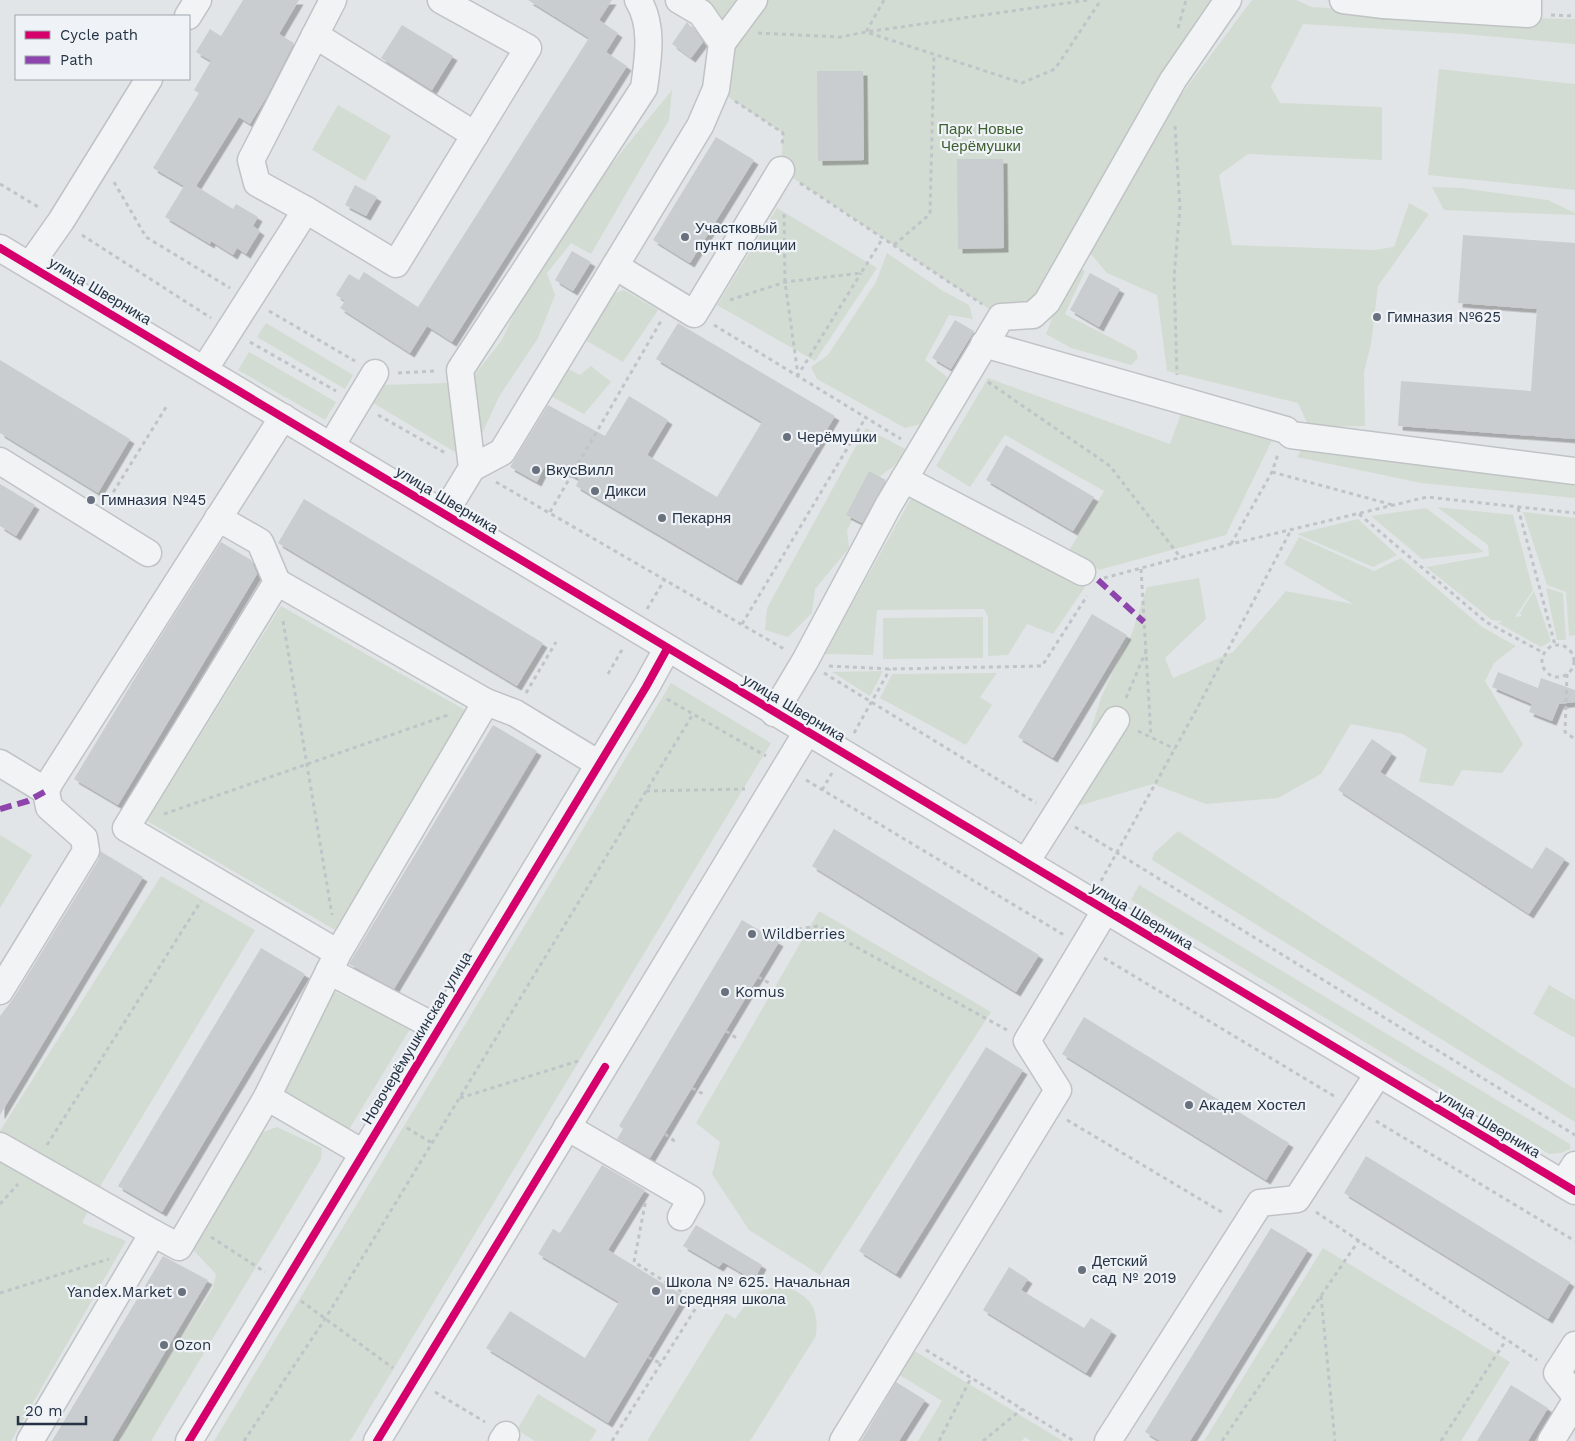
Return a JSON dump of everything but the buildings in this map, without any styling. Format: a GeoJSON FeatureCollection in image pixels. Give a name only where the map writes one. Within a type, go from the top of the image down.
{"type":"FeatureCollection","features":[{"type":"Feature","properties":{"kind":"street"},"geometry":{"type":"LineString","coordinates":[[189,15],[198,0]]}},
{"type":"Feature","properties":{"kind":"street"},"geometry":{"type":"LineString","coordinates":[[333,0],[251,160],[258,183],[396,264],[528,48],[441,0]]}},
{"type":"Feature","properties":{"kind":"street"},"geometry":{"type":"LineString","coordinates":[[472,468],[460,370],[644,88],[650,46],[644,11],[638,0]]}},
{"type":"Feature","properties":{"kind":"street"},"geometry":{"type":"LineString","coordinates":[[679,0],[702,13],[727,36]]}},
{"type":"Feature","properties":{"kind":"street"},"geometry":{"type":"LineString","coordinates":[[444,514],[472,468],[502,452],[700,126],[716,89],[727,36],[754,0]]}},
{"type":"Feature","properties":{"kind":"street"},"geometry":{"type":"LineString","coordinates":[[774,713],[805,661],[920,451],[1001,316],[1032,315],[1046,302],[1172,80],[1228,0]]}},
{"type":"Feature","properties":{"kind":"street"},"geometry":{"type":"LineString","coordinates":[[1343,0],[1528,14],[1528,0]]}},
{"type":"Feature","properties":{"kind":"street"},"geometry":{"type":"LineString","coordinates":[[315,35],[475,135]]}},
{"type":"Feature","properties":{"kind":"street"},"geometry":{"type":"LineString","coordinates":[[30,265],[60,221],[148,80]]}},
{"type":"Feature","properties":{"kind":"street"},"geometry":{"type":"LineString","coordinates":[[615,266],[684,307],[780,170]]}},
{"type":"Feature","properties":{"kind":"street"},"geometry":{"type":"LineString","coordinates":[[204,370],[306,210]]}},
{"type":"Feature","properties":{"kind":"street","name":"улица Шверника"},"geometry":{"type":"LineString","coordinates":[[0,248],[1378,1074],[1571,1180]]}},
{"type":"Feature","properties":{"kind":"street"},"geometry":{"type":"LineString","coordinates":[[984,344],[1286,430],[1291,435],[1575,471]]}},
{"type":"Feature","properties":{"kind":"street"},"geometry":{"type":"LineString","coordinates":[[331,446],[375,373]]}},
{"type":"Feature","properties":{"kind":"street"},"geometry":{"type":"LineString","coordinates":[[0,991],[86,851],[84,838],[75,828],[49,807],[46,791],[50,782],[282,417]]}},
{"type":"Feature","properties":{"kind":"street"},"geometry":{"type":"LineString","coordinates":[[0,462],[148,554]]}},
{"type":"Feature","properties":{"kind":"street"},"geometry":{"type":"LineString","coordinates":[[904,479],[1090,580]]}},
{"type":"Feature","properties":{"kind":"street"},"geometry":{"type":"LineString","coordinates":[[218,518],[260,542],[277,582],[486,702],[514,713],[599,764]]}},
{"type":"Feature","properties":{"kind":"street"},"geometry":{"type":"LineString","coordinates":[[126,828],[277,582]]}},
{"type":"Feature","properties":{"kind":"street","name":"Новочерёмушкинская улица"},"geometry":{"type":"LineString","coordinates":[[189,1441],[646,687],[667,649]]}},
{"type":"Feature","properties":{"kind":"street"},"geometry":{"type":"LineString","coordinates":[[0,1146],[34,1165],[149,1241],[179,1247],[267,1097],[334,962],[486,702]]}},
{"type":"Feature","properties":{"kind":"street"},"geometry":{"type":"LineString","coordinates":[[1026,862],[1116,720]]}},
{"type":"Feature","properties":{"kind":"street"},"geometry":{"type":"LineString","coordinates":[[377,1441],[807,732]]}},
{"type":"Feature","properties":{"kind":"street"},"geometry":{"type":"LineString","coordinates":[[0,763],[46,791]]}},
{"type":"Feature","properties":{"kind":"street"},"geometry":{"type":"LineString","coordinates":[[84,838],[126,828],[214,880],[422,1020]]}},
{"type":"Feature","properties":{"kind":"street"},"geometry":{"type":"LineString","coordinates":[[843,1441],[1058,1090],[1027,1041],[1105,911]]}},
{"type":"Feature","properties":{"kind":"street"},"geometry":{"type":"LineString","coordinates":[[1108,1441],[1260,1203],[1297,1199],[1378,1074]]}},
{"type":"Feature","properties":{"kind":"street"},"geometry":{"type":"LineString","coordinates":[[267,1097],[363,1153]]}},
{"type":"Feature","properties":{"kind":"street"},"geometry":{"type":"LineString","coordinates":[[567,1127],[691,1199],[681,1217]]}},
{"type":"Feature","properties":{"kind":"street"},"geometry":{"type":"LineString","coordinates":[[30,1441],[149,1241]]}},
{"type":"Feature","properties":{"kind":"street"},"geometry":{"type":"LineString","coordinates":[[1575,1345],[1557,1373],[1575,1395]]}},
{"type":"Feature","properties":{"kind":"street"},"geometry":{"type":"LineString","coordinates":[[1551,1441],[1575,1402]]}},
{"type":"Feature","properties":{"kind":"path"},"geometry":{"type":"LineString","coordinates":[[866,32],[884,0]]}},
{"type":"Feature","properties":{"kind":"path"},"geometry":{"type":"LineString","coordinates":[[727,36],[830,37],[1088,0]]}},
{"type":"Feature","properties":{"kind":"path"},"geometry":{"type":"LineString","coordinates":[[866,32],[1022,83],[1056,69],[1101,0]]}},
{"type":"Feature","properties":{"kind":"path"},"geometry":{"type":"LineString","coordinates":[[894,245],[930,214],[934,54]]}},
{"type":"Feature","properties":{"kind":"path"},"geometry":{"type":"LineString","coordinates":[[716,89],[783,133],[780,170],[1001,316]]}},
{"type":"Feature","properties":{"kind":"path"},"geometry":{"type":"LineString","coordinates":[[1175,124],[1180,208],[1174,276],[1176,400]]}},
{"type":"Feature","properties":{"kind":"path"},"geometry":{"type":"LineString","coordinates":[[784,221],[785,282],[798,375]]}},
{"type":"Feature","properties":{"kind":"path"},"geometry":{"type":"LineString","coordinates":[[798,375],[883,238]]}},
{"type":"Feature","properties":{"kind":"path"},"geometry":{"type":"LineString","coordinates":[[550,512],[684,307],[785,282],[862,273]]}},
{"type":"Feature","properties":{"kind":"path"},"geometry":{"type":"LineString","coordinates":[[684,307],[866,416],[920,451]]}},
{"type":"Feature","properties":{"kind":"path"},"geometry":{"type":"LineString","coordinates":[[986,380],[1110,466],[1181,558]]}},
{"type":"Feature","properties":{"kind":"path"},"geometry":{"type":"LineString","coordinates":[[95,521],[168,404]]}},
{"type":"Feature","properties":{"kind":"path"},"geometry":{"type":"LineString","coordinates":[[742,624],[866,416]]}},
{"type":"Feature","properties":{"kind":"path"},"geometry":{"type":"LineString","coordinates":[[1230,544],[1272,472],[1286,430]]}},
{"type":"Feature","properties":{"kind":"path"},"geometry":{"type":"LineString","coordinates":[[1272,472],[1394,505]]}},
{"type":"Feature","properties":{"kind":"path"},"geometry":{"type":"LineString","coordinates":[[823,666],[890,668],[1042,666],[1090,580],[1427,497],[1575,513]]}},
{"type":"Feature","properties":{"kind":"path"},"geometry":{"type":"LineString","coordinates":[[1518,508],[1555,645]]}},
{"type":"Feature","properties":{"kind":"path"},"geometry":{"type":"LineString","coordinates":[[1359,513],[1486,622],[1544,653]]}},
{"type":"Feature","properties":{"kind":"path"},"geometry":{"type":"LineString","coordinates":[[1118,854],[1291,530]]}},
{"type":"Feature","properties":{"kind":"path"},"geometry":{"type":"LineString","coordinates":[[1141,568],[1151,737]]}},
{"type":"Feature","properties":{"kind":"path"},"geometry":{"type":"LineString","coordinates":[[608,674],[665,579]]}},
{"type":"Feature","properties":{"kind":"path"},"geometry":{"type":"LineString","coordinates":[[277,582],[307,764],[334,962]]}},
{"type":"Feature","properties":{"kind":"path"},"geometry":{"type":"LineString","coordinates":[[514,713],[556,642]]}},
{"type":"Feature","properties":{"kind":"path"},"geometry":{"type":"LineString","coordinates":[[1567,674],[1557,676],[1547,672],[1542,663],[1544,653],[1555,645],[1566,647],[1574,655],[1573,665],[1567,674],[1565,732],[1575,739]]}},
{"type":"Feature","properties":{"kind":"path"},"geometry":{"type":"LineString","coordinates":[[1146,650],[1116,720],[1175,749]]}},
{"type":"Feature","properties":{"kind":"path"},"geometry":{"type":"LineString","coordinates":[[872,702],[890,668]]}},
{"type":"Feature","properties":{"kind":"path"},"geometry":{"type":"LineString","coordinates":[[646,687],[786,768],[1575,1240]]}},
{"type":"Feature","properties":{"kind":"path"},"geometry":{"type":"LineString","coordinates":[[126,828],[486,702]]}},
{"type":"Feature","properties":{"kind":"path"},"geometry":{"type":"LineString","coordinates":[[244,1441],[325,1319],[693,714]]}},
{"type":"Feature","properties":{"kind":"path"},"geometry":{"type":"LineString","coordinates":[[646,791],[746,789]]}},
{"type":"Feature","properties":{"kind":"path"},"geometry":{"type":"LineString","coordinates":[[34,1165],[214,880]]}},
{"type":"Feature","properties":{"kind":"path"},"geometry":{"type":"LineString","coordinates":[[798,929],[818,926],[1027,1041]]}},
{"type":"Feature","properties":{"kind":"path"},"geometry":{"type":"LineString","coordinates":[[758,977],[770,984]]}},
{"type":"Feature","properties":{"kind":"path"},"geometry":{"type":"LineString","coordinates":[[726,1031],[738,1039]]}},
{"type":"Feature","properties":{"kind":"path"},"geometry":{"type":"LineString","coordinates":[[459,1098],[588,1058],[605,1067]]}},
{"type":"Feature","properties":{"kind":"path"},"geometry":{"type":"LineString","coordinates":[[692,1088],[705,1095]]}},
{"type":"Feature","properties":{"kind":"path"},"geometry":{"type":"LineString","coordinates":[[1047,1108],[1246,1226]]}},
{"type":"Feature","properties":{"kind":"path"},"geometry":{"type":"LineString","coordinates":[[664,1134],[678,1143]]}},
{"type":"Feature","properties":{"kind":"path"},"geometry":{"type":"LineString","coordinates":[[612,1441],[698,1303],[634,1262],[647,1197]]}},
{"type":"Feature","properties":{"kind":"path"},"geometry":{"type":"LineString","coordinates":[[1297,1199],[1557,1373]]}},
{"type":"Feature","properties":{"kind":"path"},"geometry":{"type":"LineString","coordinates":[[192,1225],[268,1274]]}},
{"type":"Feature","properties":{"kind":"path"},"geometry":{"type":"LineString","coordinates":[[1222,1441],[1359,1240]]}},
{"type":"Feature","properties":{"kind":"path"},"geometry":{"type":"LineString","coordinates":[[0,1293],[149,1241]]}},
{"type":"Feature","properties":{"kind":"path"},"geometry":{"type":"LineString","coordinates":[[1321,1296],[1335,1441]]}},
{"type":"Feature","properties":{"kind":"path"},"geometry":{"type":"LineString","coordinates":[[911,1329],[925,1349],[1074,1441]]}},
{"type":"Feature","properties":{"kind":"path"},"geometry":{"type":"LineString","coordinates":[[1440,1441],[1506,1340]]}},
{"type":"Feature","properties":{"kind":"path"},"geometry":{"type":"LineString","coordinates":[[648,1357],[660,1363]]}},
{"type":"Feature","properties":{"kind":"path"},"geometry":{"type":"LineString","coordinates":[[939,1441],[971,1378]]}},
{"type":"Feature","properties":{"kind":"path"},"geometry":{"type":"LineString","coordinates":[[983,1441],[1022,1409]]}},
{"type":"Feature","properties":{"kind":"green space","name":"Парк Новые Черёмушки"},"geometry":{"type":"Polygon","coordinates":[[[679,0],[1228,0],[1047,302],[1001,317],[781,170],[783,133],[716,89],[722,43],[679,0]]]}},
{"type":"Feature","properties":{"kind":"green space"},"geometry":{"type":"Polygon","coordinates":[[[1252,0],[1296,0],[1312,7],[1468,17],[1575,19],[1575,44],[1464,34],[1303,24],[1271,87],[1280,103],[1382,107],[1382,160],[1248,154],[1219,175],[1232,245],[1374,250],[1394,247],[1409,203],[1429,214],[1378,286],[1371,344],[1364,372],[1365,426],[1309,427],[1298,403],[1167,371],[1157,295],[1107,273],[1090,253],[1160,123],[1252,0]]]}},
{"type":"Feature","properties":{"kind":"green space"},"geometry":{"type":"Polygon","coordinates":[[[1439,69],[1575,84],[1575,190],[1428,175],[1439,69]]]}},
{"type":"Feature","properties":{"kind":"green space"},"geometry":{"type":"Polygon","coordinates":[[[672,90],[669,120],[591,254],[571,243],[547,273],[555,295],[538,338],[500,395],[481,436],[468,383],[502,340],[528,282],[601,177],[672,90]]]}},
{"type":"Feature","properties":{"kind":"green space"},"geometry":{"type":"Polygon","coordinates":[[[338,105],[391,136],[365,181],[312,150],[338,105]]]}},
{"type":"Feature","properties":{"kind":"green space"},"geometry":{"type":"Polygon","coordinates":[[[1432,187],[1461,188],[1548,200],[1575,213],[1575,215],[1444,210],[1432,187]]]}},
{"type":"Feature","properties":{"kind":"green space"},"geometry":{"type":"Polygon","coordinates":[[[777,208],[877,268],[815,361],[717,305],[777,208]]]}},
{"type":"Feature","properties":{"kind":"green space"},"geometry":{"type":"Polygon","coordinates":[[[887,253],[943,291],[969,305],[973,319],[949,315],[925,360],[951,380],[921,424],[905,428],[817,379],[811,367],[828,355],[876,282],[887,253]]]}},
{"type":"Feature","properties":{"kind":"green space"},"geometry":{"type":"Polygon","coordinates":[[[1079,268],[1085,271],[1065,314],[1136,351],[1138,358],[1131,365],[1071,348],[1046,334],[1055,311],[1079,268]]]}},
{"type":"Feature","properties":{"kind":"green space"},"geometry":{"type":"Polygon","coordinates":[[[624,290],[658,310],[623,362],[580,337],[605,297],[624,290]]]}},
{"type":"Feature","properties":{"kind":"green space"},"geometry":{"type":"Polygon","coordinates":[[[266,323],[353,375],[345,389],[257,337],[266,323]]]}},
{"type":"Feature","properties":{"kind":"green space"},"geometry":{"type":"Polygon","coordinates":[[[249,352],[336,402],[325,420],[238,370],[249,352]]]}},
{"type":"Feature","properties":{"kind":"green space"},"geometry":{"type":"Polygon","coordinates":[[[563,366],[580,375],[591,366],[611,382],[584,414],[549,395],[563,366]]]}},
{"type":"Feature","properties":{"kind":"green space"},"geometry":{"type":"Polygon","coordinates":[[[988,378],[1170,444],[1182,411],[1274,436],[1226,535],[1099,570],[1070,549],[1104,491],[1005,435],[970,487],[936,466],[988,378]]]}},
{"type":"Feature","properties":{"kind":"green space"},"geometry":{"type":"Polygon","coordinates":[[[447,383],[460,449],[455,452],[370,401],[381,385],[447,383]]]}},
{"type":"Feature","properties":{"kind":"green space"},"geometry":{"type":"Polygon","coordinates":[[[866,428],[907,450],[893,467],[873,481],[847,530],[849,548],[815,589],[812,613],[788,637],[765,630],[767,608],[866,428]]]}},
{"type":"Feature","properties":{"kind":"green space"},"geometry":{"type":"Polygon","coordinates":[[[1303,447],[1575,479],[1575,498],[1421,483],[1297,457],[1303,447]]]}},
{"type":"Feature","properties":{"kind":"green space"},"geometry":{"type":"Polygon","coordinates":[[[914,493],[1087,584],[1053,634],[1027,624],[1008,655],[988,656],[988,617],[984,609],[877,610],[873,655],[824,654],[914,493]]]}},
{"type":"Feature","properties":{"kind":"green space"},"geometry":{"type":"Polygon","coordinates":[[[1437,507],[1513,515],[1533,590],[1515,617],[1522,616],[1520,613],[1534,591],[1551,641],[1541,647],[1498,623],[1503,621],[1492,620],[1426,567],[1489,556],[1488,545],[1437,507]]]}},
{"type":"Feature","properties":{"kind":"green space"},"geometry":{"type":"Polygon","coordinates":[[[1426,508],[1484,552],[1422,559],[1371,516],[1426,508]]]}},
{"type":"Feature","properties":{"kind":"green space"},"geometry":{"type":"Polygon","coordinates":[[[1523,512],[1575,518],[1575,635],[1569,636],[1566,592],[1547,585],[1523,512]]]}},
{"type":"Feature","properties":{"kind":"green space"},"geometry":{"type":"Polygon","coordinates":[[[1358,519],[1397,555],[1373,567],[1297,534],[1358,519]]]}},
{"type":"Feature","properties":{"kind":"green space"},"geometry":{"type":"Polygon","coordinates":[[[1299,537],[1374,571],[1401,558],[1482,627],[1516,646],[1494,663],[1485,681],[1523,744],[1502,773],[1462,770],[1453,786],[1419,782],[1427,749],[1403,734],[1351,724],[1321,774],[1278,798],[1206,804],[1153,784],[1078,806],[1080,763],[1102,695],[1132,633],[1147,587],[1199,578],[1206,619],[1165,658],[1173,678],[1233,652],[1286,591],[1353,604],[1284,564],[1299,537]]]}},
{"type":"Feature","properties":{"kind":"green space"},"geometry":{"type":"Polygon","coordinates":[[[1546,588],[1563,593],[1566,640],[1557,640],[1546,588]]]}},
{"type":"Feature","properties":{"kind":"green space"},"geometry":{"type":"Polygon","coordinates":[[[281,606],[465,710],[335,930],[147,821],[281,606]]]}},
{"type":"Feature","properties":{"kind":"green space"},"geometry":{"type":"Polygon","coordinates":[[[983,617],[983,658],[883,659],[883,618],[983,617]]]}},
{"type":"Feature","properties":{"kind":"green space"},"geometry":{"type":"Polygon","coordinates":[[[883,671],[870,696],[832,672],[883,671]]]}},
{"type":"Feature","properties":{"kind":"green space"},"geometry":{"type":"Polygon","coordinates":[[[997,673],[980,697],[992,705],[966,745],[880,698],[892,674],[997,673]]]}},
{"type":"Feature","properties":{"kind":"green space"},"geometry":{"type":"Polygon","coordinates":[[[671,683],[771,743],[350,1441],[214,1441],[671,683]]]}},
{"type":"Feature","properties":{"kind":"green space"},"geometry":{"type":"Polygon","coordinates":[[[1178,831],[1575,1089],[1575,1122],[1152,860],[1154,853],[1178,831]]]}},
{"type":"Feature","properties":{"kind":"green space"},"geometry":{"type":"Polygon","coordinates":[[[0,835],[32,855],[0,908],[0,835]]]}},
{"type":"Feature","properties":{"kind":"green space"},"geometry":{"type":"Polygon","coordinates":[[[161,876],[255,930],[102,1183],[82,1223],[126,1241],[11,1441],[0,1441],[0,1131],[161,876]]]}},
{"type":"Feature","properties":{"kind":"green space"},"geometry":{"type":"Polygon","coordinates":[[[1139,885],[1570,1144],[1570,1149],[1561,1153],[1549,1154],[1131,900],[1139,885]]]}},
{"type":"Feature","properties":{"kind":"green space"},"geometry":{"type":"Polygon","coordinates":[[[819,911],[991,1012],[820,1275],[749,1230],[712,1174],[720,1142],[696,1123],[819,911]]]}},
{"type":"Feature","properties":{"kind":"green space"},"geometry":{"type":"Polygon","coordinates":[[[1549,985],[1575,1000],[1575,1038],[1533,1014],[1549,985]]]}},
{"type":"Feature","properties":{"kind":"green space"},"geometry":{"type":"Polygon","coordinates":[[[334,991],[410,1029],[345,1136],[276,1095],[334,991]]]}},
{"type":"Feature","properties":{"kind":"green space"},"geometry":{"type":"Polygon","coordinates":[[[277,1127],[322,1148],[321,1159],[151,1441],[120,1441],[131,1417],[213,1288],[216,1274],[193,1250],[202,1229],[261,1133],[277,1127]]]}},
{"type":"Feature","properties":{"kind":"green space"},"geometry":{"type":"Polygon","coordinates":[[[1323,1248],[1510,1362],[1461,1441],[1204,1441],[1323,1248]]]}},
{"type":"Feature","properties":{"kind":"green space"},"geometry":{"type":"Polygon","coordinates":[[[786,1286],[802,1295],[812,1305],[816,1318],[816,1336],[750,1441],[647,1441],[726,1313],[735,1319],[761,1291],[786,1286]]]}},
{"type":"Feature","properties":{"kind":"green space"},"geometry":{"type":"Polygon","coordinates":[[[913,1350],[1063,1441],[1031,1441],[1025,1437],[1022,1441],[918,1441],[942,1401],[898,1374],[913,1350]]]}},
{"type":"Feature","properties":{"kind":"green space"},"geometry":{"type":"Polygon","coordinates":[[[538,1394],[597,1430],[590,1441],[535,1441],[517,1430],[538,1394]]]}},
{"type":"Feature","properties":{"kind":"marked path"},"geometry":{"type":"LineString","coordinates":[[1098,580],[1144,622]]}},
{"type":"Feature","properties":{"kind":"marked path"},"geometry":{"type":"LineString","coordinates":[[0,809],[28,801],[46,791]]}},
{"type":"Feature","properties":{"kind":"cycle path"},"geometry":{"type":"LineString","coordinates":[[0,248],[1575,1191]]}},
{"type":"Feature","properties":{"kind":"cycle path"},"geometry":{"type":"LineString","coordinates":[[189,1441],[646,687],[667,649]]}},
{"type":"Feature","properties":{"kind":"cycle path"},"geometry":{"type":"LineString","coordinates":[[377,1441],[605,1067]]}},
{"type":"Feature","properties":{"kind":"place","name":"Участковый пункт полиции"},"geometry":{"type":"Point","coordinates":[685,237]}},
{"type":"Feature","properties":{"kind":"place","name":"Гимназия №625"},"geometry":{"type":"Point","coordinates":[1377,317]}},
{"type":"Feature","properties":{"kind":"place","name":"Черёмушки"},"geometry":{"type":"Point","coordinates":[787,437]}},
{"type":"Feature","properties":{"kind":"place","name":"ВкусВилл"},"geometry":{"type":"Point","coordinates":[536,470]}},
{"type":"Feature","properties":{"kind":"place","name":"Дикси"},"geometry":{"type":"Point","coordinates":[595,491]}},
{"type":"Feature","properties":{"kind":"place","name":"Гимназия №45"},"geometry":{"type":"Point","coordinates":[91,500]}},
{"type":"Feature","properties":{"kind":"place","name":"Пекарня"},"geometry":{"type":"Point","coordinates":[662,518]}},
{"type":"Feature","properties":{"kind":"place","name":"Wildberries"},"geometry":{"type":"Point","coordinates":[752,934]}},
{"type":"Feature","properties":{"kind":"place","name":"Komus"},"geometry":{"type":"Point","coordinates":[725,992]}},
{"type":"Feature","properties":{"kind":"place","name":"Академ Хостел"},"geometry":{"type":"Point","coordinates":[1189,1105]}},
{"type":"Feature","properties":{"kind":"place","name":"Детский сад № 2019"},"geometry":{"type":"Point","coordinates":[1082,1270]}},
{"type":"Feature","properties":{"kind":"place","name":"Школа № 625. Начальная и средняя школа"},"geometry":{"type":"Point","coordinates":[656,1291]}},
{"type":"Feature","properties":{"kind":"place","name":"Yandex.Market"},"geometry":{"type":"Point","coordinates":[182,1292]}},
{"type":"Feature","properties":{"kind":"place","name":"Ozon"},"geometry":{"type":"Point","coordinates":[164,1345]}}]}
